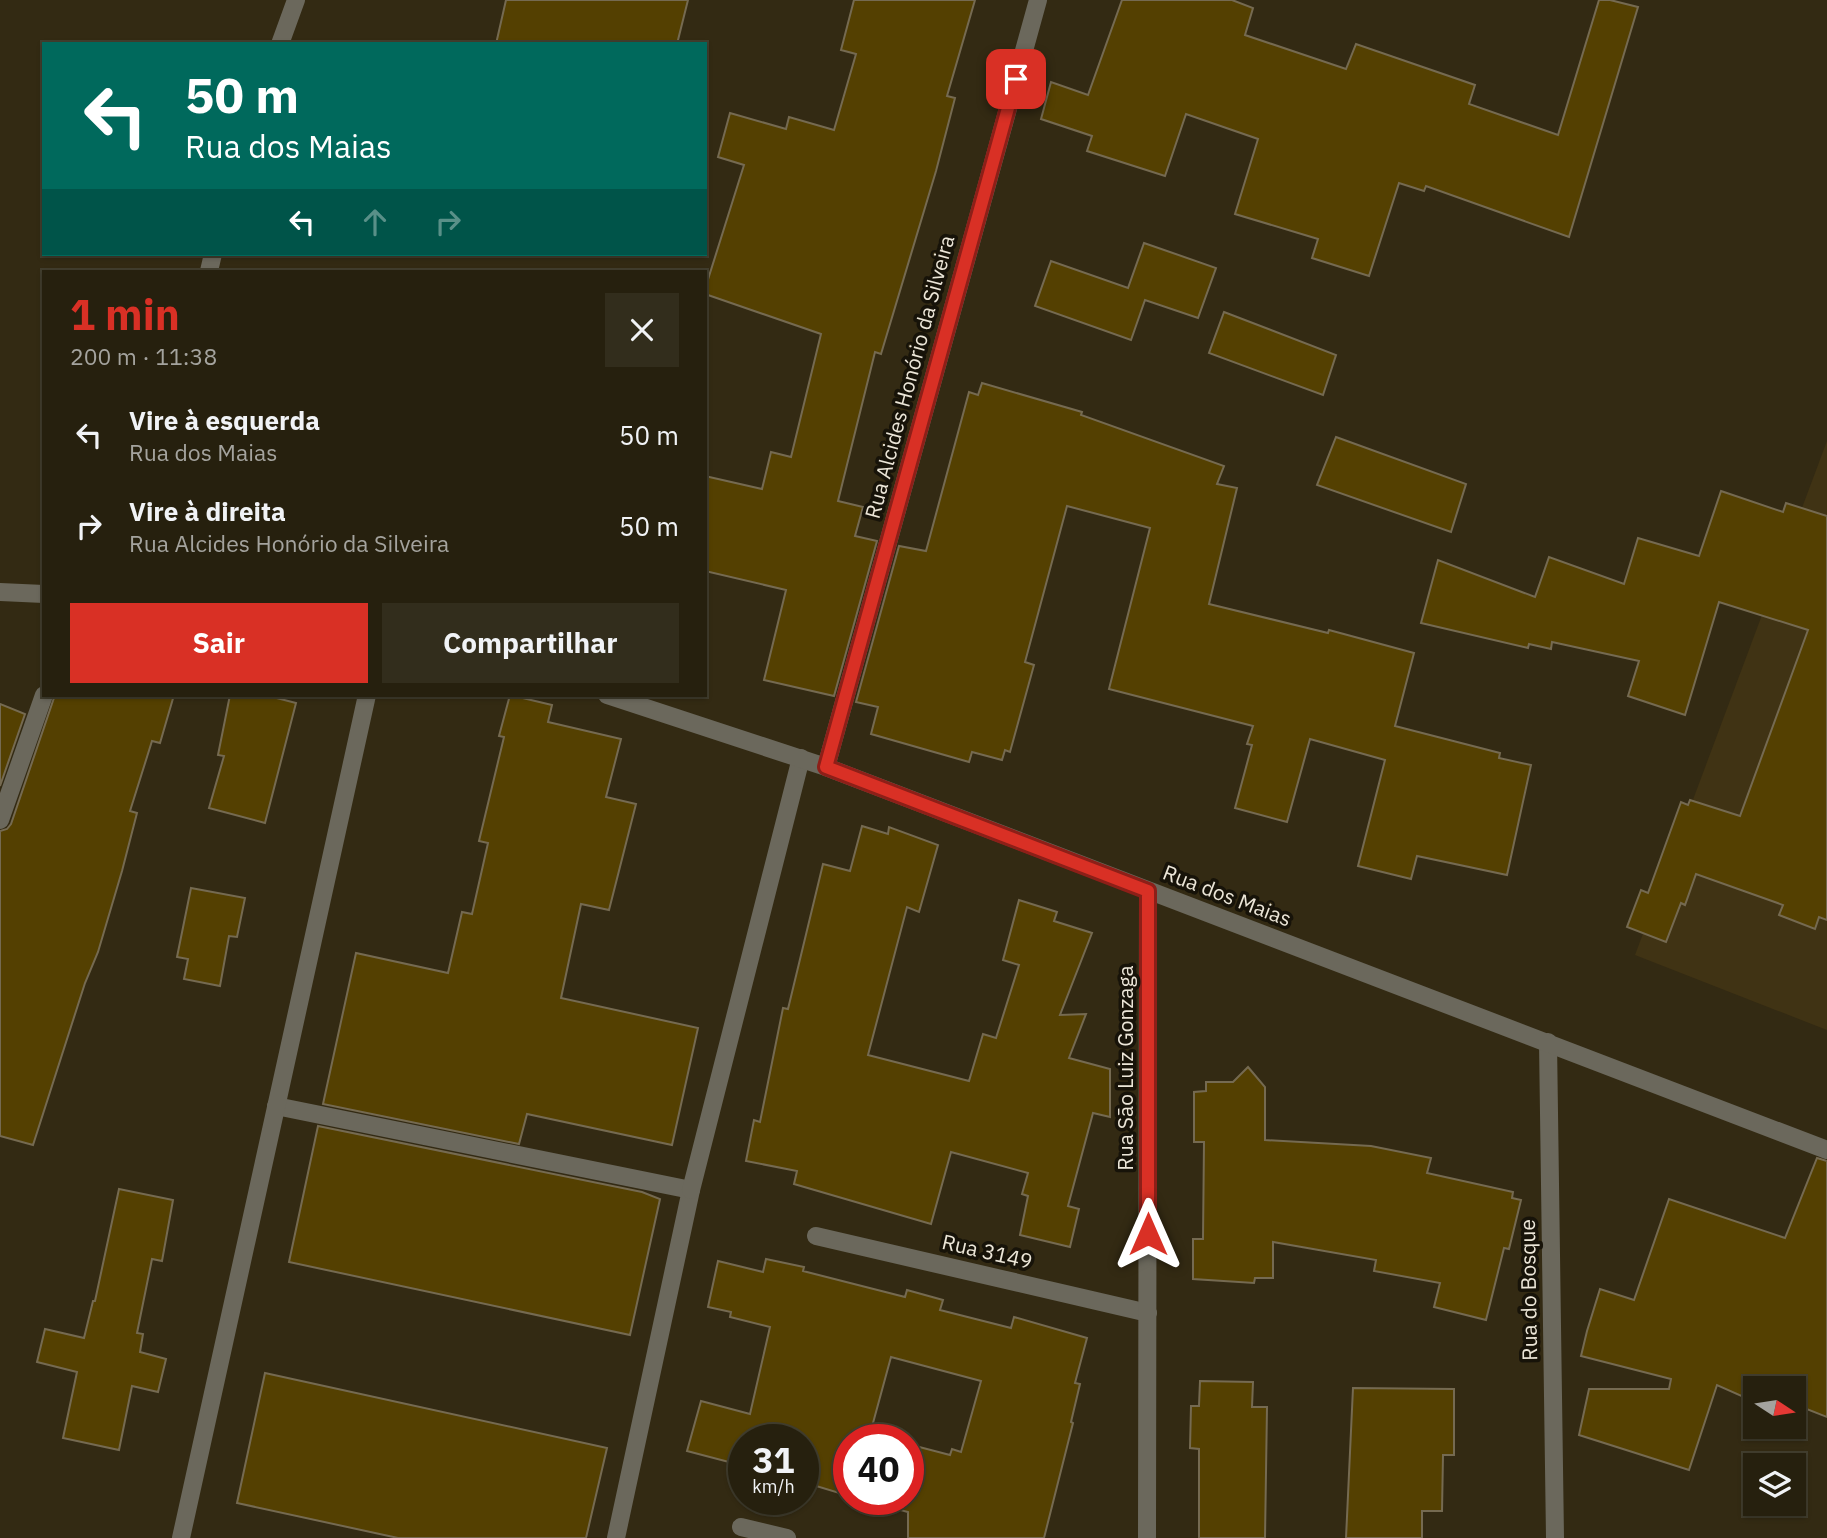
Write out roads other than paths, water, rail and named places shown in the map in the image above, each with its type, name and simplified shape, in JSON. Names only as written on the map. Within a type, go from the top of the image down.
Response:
[{"type":"street","points":[[281,42],[296,0]]},
{"type":"street","name":"Rua Alcides Honório da Silveira","points":[[826,767],[1038,0]]},
{"type":"street","points":[[0,592],[42,594]]},
{"type":"street","points":[[0,820],[43,697]]},
{"type":"street","points":[[181,1538],[367,697]]},
{"type":"street","name":"Rua dos Maias","points":[[613,697],[826,767],[1827,1150]]},
{"type":"street","points":[[616,1538],[691,1190],[801,758]]},
{"type":"street","name":"Rua São Luiz Gonzaga","points":[[1147,1538],[1148,891]]},
{"type":"street","name":"Rua do Bosque","points":[[1548,1042],[1555,1538]]},
{"type":"street","points":[[276,1106],[691,1190]]},
{"type":"street","name":"Rua 3149","points":[[816,1236],[1148,1313]]},
{"type":"street","points":[[741,1527],[787,1538]]}]
